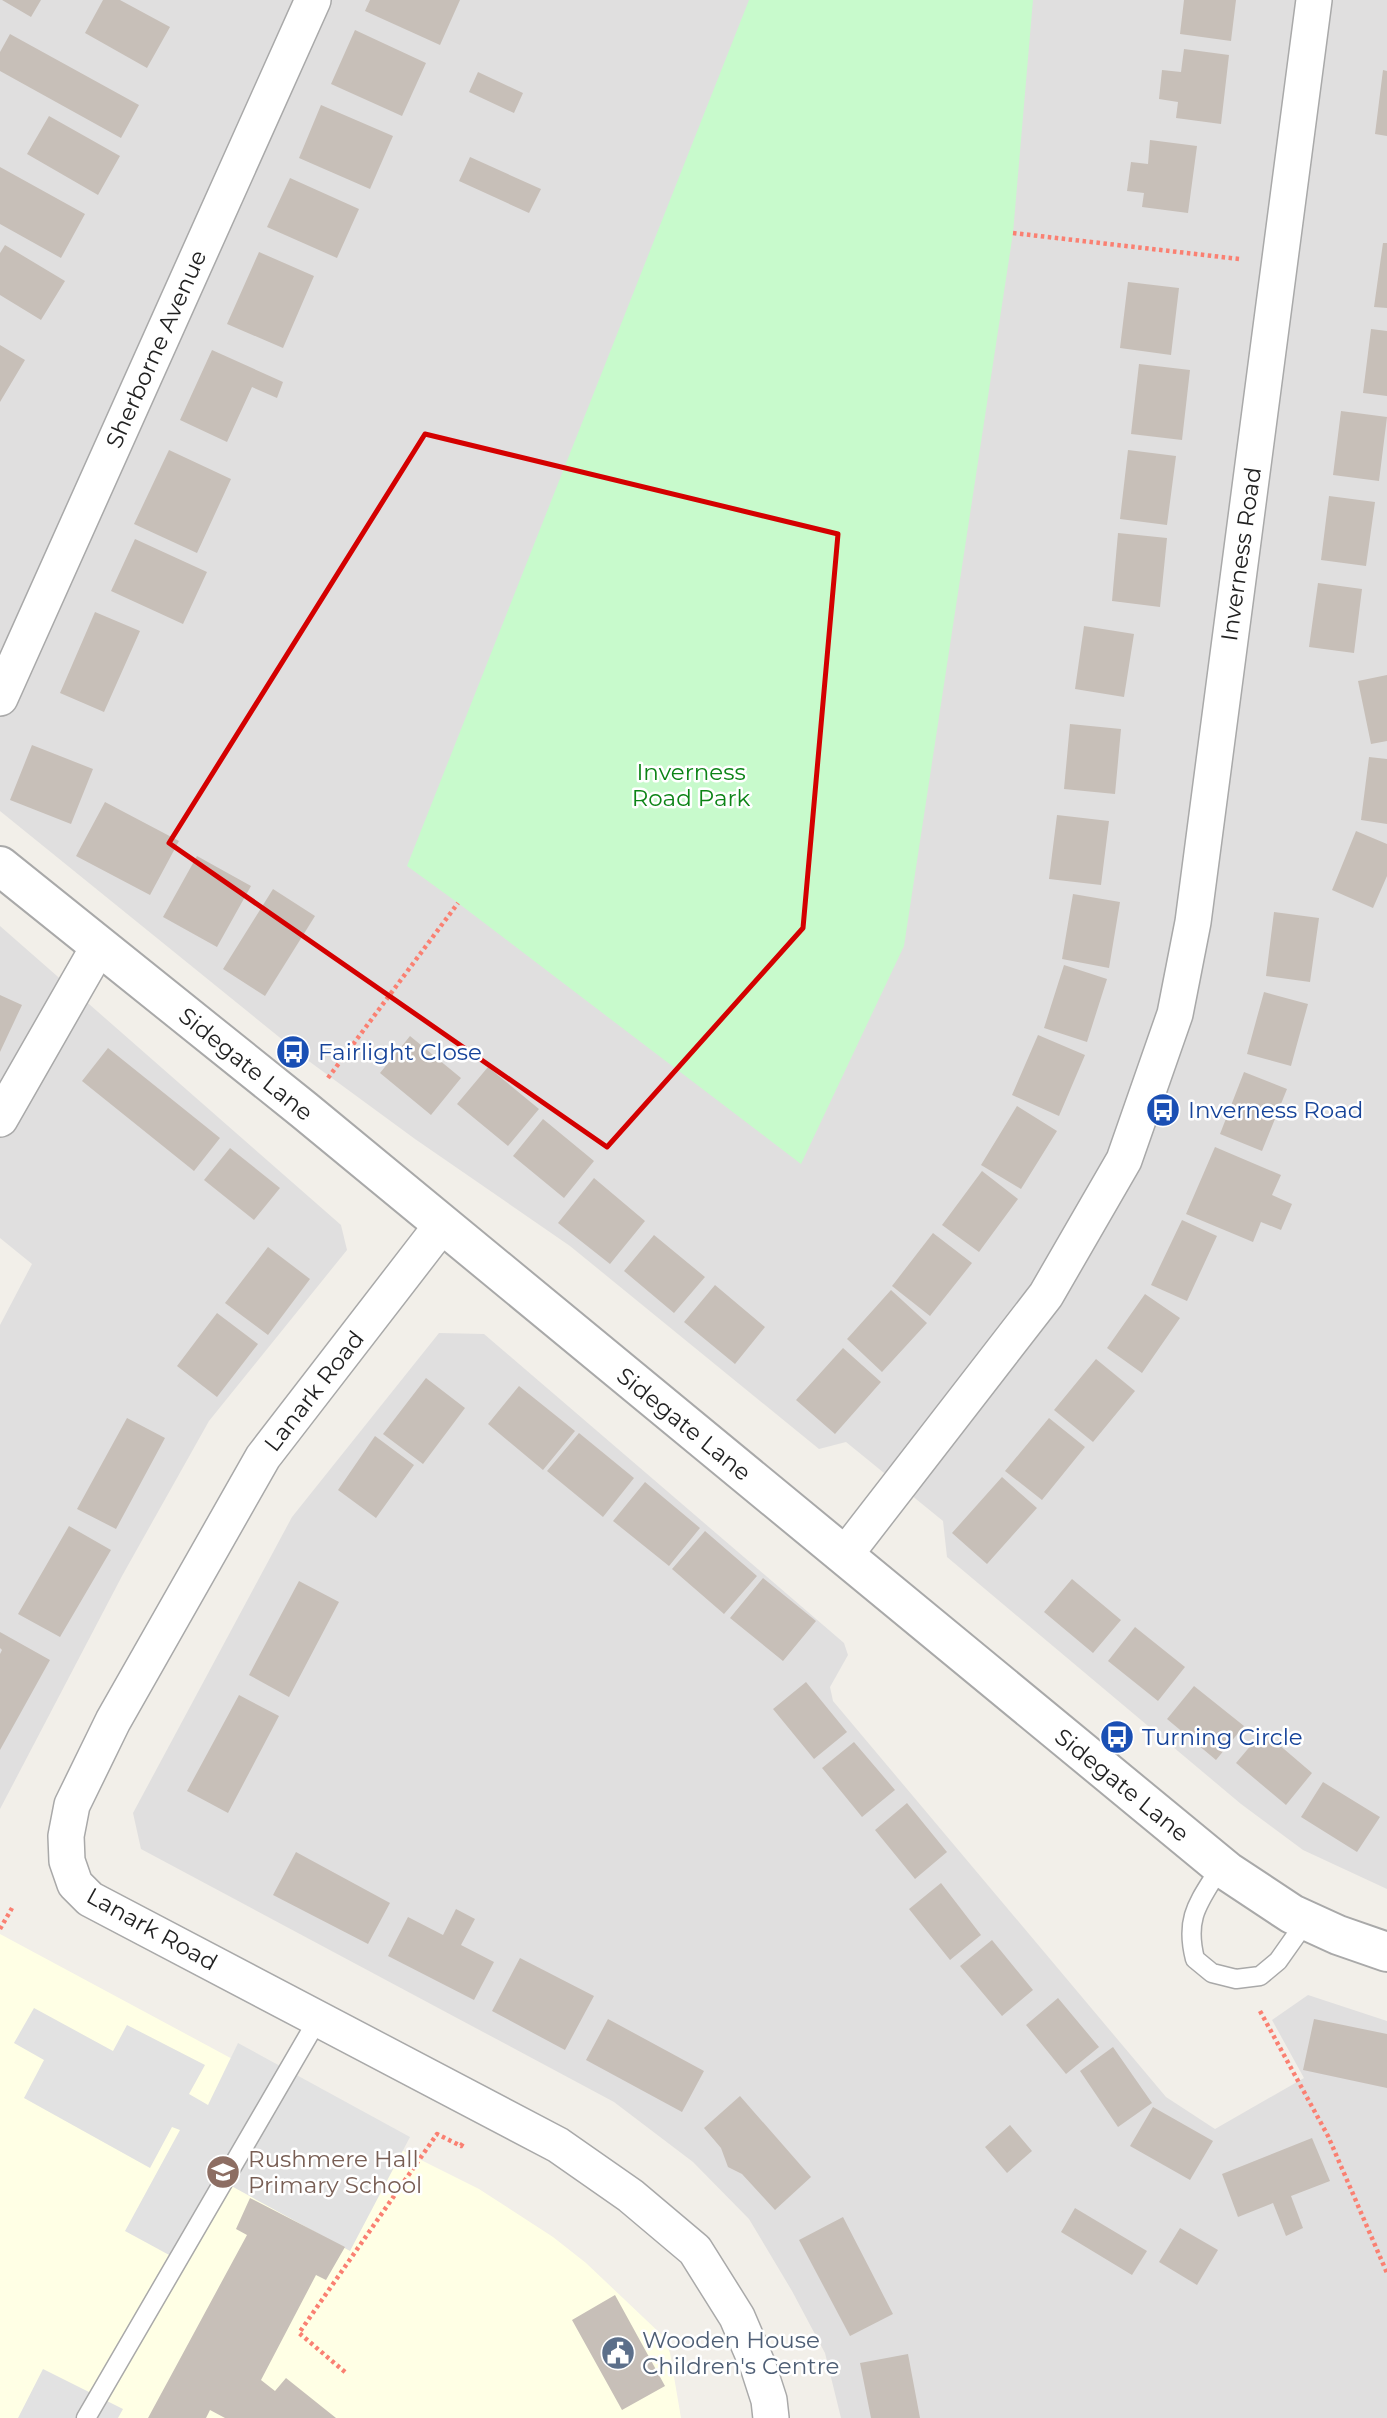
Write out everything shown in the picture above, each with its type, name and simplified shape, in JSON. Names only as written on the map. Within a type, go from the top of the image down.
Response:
[{"type":"street","name":"Sherborne Avenue","points":[[0,698],[313,0]]},
{"type":"street","name":"Inverness Road","points":[[844,1556],[1046,1295],[1124,1160],[1175,1014],[1193,922],[1314,0]]},
{"type":"street","name":"Sidegate Lane","points":[[0,866],[304,1110],[1222,1866],[1292,1914],[1338,1935],[1387,1952]]},
{"type":"street","points":[[0,1119],[99,946]]},
{"type":"street","name":"Lanark Road","points":[[442,1226],[263,1457],[107,1731],[72,1805],[66,1836],[67,1861],[75,1884],[90,1899],[558,2145],[631,2196],[695,2250],[737,2317],[758,2366],[769,2400],[771,2418]]},
{"type":"lane","points":[[1222,1866],[1200,1901],[1190,1931],[1195,1959],[1212,1973],[1236,1979],[1259,1976],[1278,1961],[1307,1920]]},
{"type":"lane","points":[[86,2418],[318,2019]]},
{"type":"path","points":[[1013,233],[1280,264]]},
{"type":"path","points":[[324,1084],[458,903]]},
{"type":"path","points":[[0,1929],[12,1908]]},
{"type":"path","points":[[1260,2011],[1328,2136],[1387,2273]]},
{"type":"path","points":[[345,2372],[299,2333],[438,2134]]},
{"type":"highlighted area","points":[[425,434],[838,534],[803,928],[607,1147],[169,843]]},
{"type":"shaded area","points":[[0,0],[1387,0],[1387,1889],[1303,1850],[1241,1804],[947,1557],[943,1521],[846,1442],[819,1449],[570,1246],[415,1139],[310,1062],[0,811]]},
{"type":"shaded area","points":[[0,926],[341,1225],[347,1250],[209,1421],[122,1576],[0,1809],[0,1325],[32,1264],[0,1238]]},
{"type":"shaded area","points":[[439,1333],[484,1334],[844,1643],[848,1655],[830,1687],[833,1701],[1166,2097],[1215,2129],[1304,2078],[1272,2020],[1308,1995],[1387,2021],[1387,2418],[841,2418],[825,2353],[792,2291],[749,2219],[693,2162],[614,2102],[141,1849],[133,1813],[292,1517]]},
{"type":"shaded area","name":"Rushmere Hall Primary School","points":[[0,1934],[479,2189],[553,2237],[586,2263],[663,2336],[670,2353],[681,2418],[0,2418]]},
{"type":"shaded area","points":[[34,2008],[113,2051],[127,2025],[205,2065],[189,2094],[208,2105],[238,2043],[410,2137],[350,2251],[215,2177],[171,2256],[125,2231],[180,2130],[172,2127],[150,2168],[24,2098],[44,2060],[14,2043]]},
{"type":"shaded area","points":[[43,2369],[123,2409],[118,2418],[18,2418]]},
{"type":"green space","name":"Inverness Road Park","points":[[749,0],[1033,0],[1013,233],[904,946],[801,1164],[407,866]]},
{"type":"building","points":[[2,0],[41,0],[31,17]]},
{"type":"building","points":[[103,0],[120,0],[170,27],[147,68],[85,33]]},
{"type":"building","points":[[370,0],[460,0],[440,45],[365,11]]},
{"type":"building","points":[[1184,0],[1236,0],[1231,41],[1180,34]]},
{"type":"building","points":[[355,30],[426,63],[402,116],[331,84]]},
{"type":"building","points":[[10,34],[139,105],[121,138],[0,71],[0,52]]},
{"type":"building","points":[[1184,49],[1229,55],[1221,124],[1176,118],[1178,102],[1159,99],[1162,70],[1181,72]]},
{"type":"building","points":[[1383,70],[1387,71],[1387,136],[1375,134]]},
{"type":"building","points":[[478,72],[523,93],[514,113],[469,92]]},
{"type":"building","points":[[321,105],[393,136],[370,189],[299,158]]},
{"type":"building","points":[[49,116],[120,156],[98,195],[27,154]]},
{"type":"building","points":[[1150,140],[1197,146],[1188,213],[1142,207],[1144,193],[1127,191],[1131,162],[1148,164]]},
{"type":"building","points":[[470,157],[541,189],[529,213],[459,181]]},
{"type":"building","points":[[0,167],[85,214],[61,258],[0,224]]},
{"type":"building","points":[[290,178],[359,209],[337,258],[267,227]]},
{"type":"building","points":[[1383,243],[1387,243],[1387,308],[1374,307]]},
{"type":"building","points":[[5,245],[65,281],[41,320],[0,295],[0,253]]},
{"type":"building","points":[[259,252],[314,276],[283,348],[227,324]]},
{"type":"building","points":[[1128,282],[1179,288],[1171,355],[1120,348]]},
{"type":"building","points":[[1371,329],[1387,331],[1387,396],[1363,393]]},
{"type":"building","points":[[0,345],[25,360],[0,402]]},
{"type":"building","points":[[212,350],[283,382],[277,398],[252,387],[227,442],[180,420]]},
{"type":"building","points":[[1139,364],[1190,370],[1182,440],[1131,434]]},
{"type":"building","points":[[1341,411],[1387,417],[1379,481],[1333,475]]},
{"type":"building","points":[[169,450],[231,479],[197,553],[134,524]]},
{"type":"building","points":[[1128,450],[1176,456],[1167,525],[1120,519]]},
{"type":"building","points":[[1329,496],[1375,502],[1366,566],[1321,560]]},
{"type":"building","points":[[1118,533],[1167,538],[1160,607],[1112,601]]},
{"type":"building","points":[[135,539],[207,572],[183,624],[111,591]]},
{"type":"building","points":[[1318,583],[1362,589],[1354,653],[1309,647]]},
{"type":"building","points":[[95,612],[140,631],[104,712],[60,693]]},
{"type":"building","points":[[1084,626],[1134,634],[1124,697],[1075,689]]},
{"type":"building","points":[[1387,675],[1387,741],[1371,744],[1358,681]]},
{"type":"building","points":[[1070,724],[1121,729],[1115,794],[1064,789]]},
{"type":"building","points":[[32,745],[93,769],[71,824],[10,800]]},
{"type":"building","points":[[1369,757],[1387,759],[1387,824],[1361,820]]},
{"type":"building","points":[[105,802],[179,841],[150,895],[76,856]]},
{"type":"building","points":[[1057,815],[1109,821],[1101,885],[1049,879]]},
{"type":"building","points":[[1356,831],[1387,844],[1387,876],[1373,908],[1332,890]]},
{"type":"building","points":[[197,856],[251,886],[217,947],[163,917]]},
{"type":"building","points":[[273,889],[315,916],[265,996],[223,969]]},
{"type":"building","points":[[1073,894],[1120,902],[1109,968],[1062,959]]},
{"type":"building","points":[[1274,912],[1319,918],[1310,982],[1266,976]]},
{"type":"building","points":[[1064,965],[1107,979],[1087,1042],[1044,1028]]},
{"type":"building","points":[[1264,992],[1308,1004],[1291,1066],[1247,1054]]},
{"type":"building","points":[[0,995],[22,1005],[0,1052]]},
{"type":"building","points":[[1038,1035],[1085,1055],[1059,1116],[1012,1095]]},
{"type":"building","points":[[410,1036],[461,1078],[431,1115],[380,1073]]},
{"type":"building","points":[[108,1048],[220,1138],[194,1171],[82,1081]]},
{"type":"building","points":[[488,1067],[539,1109],[508,1146],[457,1104]]},
{"type":"building","points":[[1244,1072],[1287,1089],[1262,1151],[1220,1134]]},
{"type":"building","points":[[1017,1106],[1057,1131],[1021,1189],[981,1165]]},
{"type":"building","points":[[543,1119],[594,1161],[564,1198],[513,1156]]},
{"type":"building","points":[[1215,1147],[1281,1175],[1272,1195],[1292,1204],[1281,1230],[1261,1222],[1253,1242],[1186,1214]]},
{"type":"building","points":[[230,1148],[280,1188],[254,1220],[204,1180]]},
{"type":"building","points":[[982,1171],[1018,1199],[979,1252],[942,1225]]},
{"type":"building","points":[[594,1178],[645,1221],[610,1264],[558,1223]]},
{"type":"building","points":[[1182,1220],[1217,1236],[1187,1301],[1151,1285]]},
{"type":"building","points":[[933,1233],[972,1263],[930,1316],[892,1286]]},
{"type":"building","points":[[654,1235],[705,1277],[674,1313],[624,1271]]},
{"type":"building","points":[[268,1247],[310,1279],[268,1335],[225,1303]]},
{"type":"building","points":[[715,1285],[765,1327],[735,1364],[684,1322]]},
{"type":"building","points":[[891,1290],[927,1323],[882,1372],[847,1339]]},
{"type":"building","points":[[1145,1294],[1180,1318],[1142,1373],[1107,1348]]},
{"type":"building","points":[[217,1313],[258,1344],[217,1397],[177,1366]]},
{"type":"building","points":[[843,1348],[881,1382],[835,1434],[796,1400]]},
{"type":"building","points":[[1096,1359],[1135,1391],[1093,1442],[1054,1410]]},
{"type":"building","points":[[426,1378],[465,1408],[423,1464],[383,1434]]},
{"type":"building","points":[[519,1386],[575,1431],[543,1470],[488,1424]]},
{"type":"building","points":[[127,1418],[165,1438],[116,1529],[77,1509]]},
{"type":"building","points":[[1049,1418],[1085,1447],[1042,1500],[1005,1471]]},
{"type":"building","points":[[579,1433],[634,1478],[603,1517],[547,1471]]},
{"type":"building","points":[[375,1436],[414,1465],[376,1518],[338,1490]]},
{"type":"building","points":[[1002,1477],[1037,1508],[987,1564],[952,1533]]},
{"type":"building","points":[[645,1482],[700,1528],[669,1566],[613,1521]]},
{"type":"building","points":[[69,1526],[111,1550],[60,1637],[18,1614]]},
{"type":"building","points":[[705,1531],[757,1576],[724,1614],[672,1569]]},
{"type":"building","points":[[763,1578],[816,1621],[783,1661],[730,1618]]},
{"type":"building","points":[[1072,1579],[1121,1620],[1093,1653],[1044,1612]]},
{"type":"building","points":[[299,1581],[339,1602],[289,1697],[249,1675]]},
{"type":"building","points":[[1135,1627],[1185,1667],[1158,1701],[1108,1661]]},
{"type":"building","points":[[0,1632],[50,1660],[0,1750],[2,1650]]},
{"type":"building","points":[[806,1682],[847,1732],[814,1759],[773,1709]]},
{"type":"building","points":[[1194,1686],[1244,1726],[1216,1760],[1167,1719]]},
{"type":"building","points":[[239,1695],[279,1716],[228,1813],[187,1791]]},
{"type":"building","points":[[1263,1731],[1312,1773],[1286,1805],[1236,1763]]},
{"type":"building","points":[[854,1742],[895,1790],[862,1817],[822,1768]]},
{"type":"building","points":[[1323,1782],[1380,1817],[1357,1852],[1301,1817]]},
{"type":"building","points":[[907,1803],[947,1852],[915,1879],[875,1830]]},
{"type":"building","points":[[296,1852],[390,1903],[368,1944],[273,1895]]},
{"type":"building","points":[[941,1883],[981,1935],[950,1960],[909,1909]]},
{"type":"building","points":[[456,1909],[475,1919],[461,1945],[494,1962],[474,2000],[388,1956],[408,1917],[443,1935]]},
{"type":"building","points":[[992,1940],[1033,1990],[1002,2016],[960,1966]]},
{"type":"building","points":[[520,1958],[594,1996],[565,2050],[492,2011]]},
{"type":"building","points":[[1058,1998],[1099,2047],[1066,2074],[1026,2025]]},
{"type":"building","points":[[608,2019],[704,2071],[682,2112],[586,2060]]},
{"type":"building","points":[[1314,2019],[1387,2034],[1387,2088],[1303,2070]]},
{"type":"building","points":[[1113,2047],[1152,2103],[1118,2127],[1080,2071]]},
{"type":"building","points":[[740,2096],[811,2177],[775,2210],[742,2174],[728,2167],[721,2148],[704,2128]]},
{"type":"building","points":[[1153,2107],[1213,2141],[1190,2180],[1130,2146]]},
{"type":"building","points":[[1010,2125],[1032,2151],[1007,2173],[985,2147]]},
{"type":"building","points":[[1312,2138],[1330,2181],[1291,2196],[1303,2228],[1286,2236],[1273,2203],[1238,2217],[1222,2174]]},
{"type":"building","points":[[250,2198],[345,2247],[326,2280],[316,2275],[261,2380],[275,2391],[286,2378],[336,2418],[225,2418],[210,2410],[206,2418],[148,2418],[247,2235],[236,2229]]},
{"type":"building","points":[[1075,2208],[1147,2251],[1132,2275],[1061,2232]]},
{"type":"building","points":[[843,2217],[893,2314],[850,2336],[799,2240]]},
{"type":"building","points":[[1180,2228],[1218,2250],[1197,2285],[1159,2262]]},
{"type":"building","name":"Wooden House Children's Centre","points":[[615,2295],[665,2386],[622,2410],[572,2320]]},
{"type":"building","points":[[908,2354],[920,2418],[871,2418],[860,2363]]},
{"type":"place","name":"Fairlight Close","points":[[293,1052]]},
{"type":"place","name":"Inverness Road","points":[[1163,1110]]},
{"type":"place","name":"Turning Circle","points":[[1117,1737]]},
{"type":"place","name":"Rushmere Hall Primary School","points":[[223,2172]]},
{"type":"place","name":"Wooden House Children's Centre","points":[[618,2353]]}]
